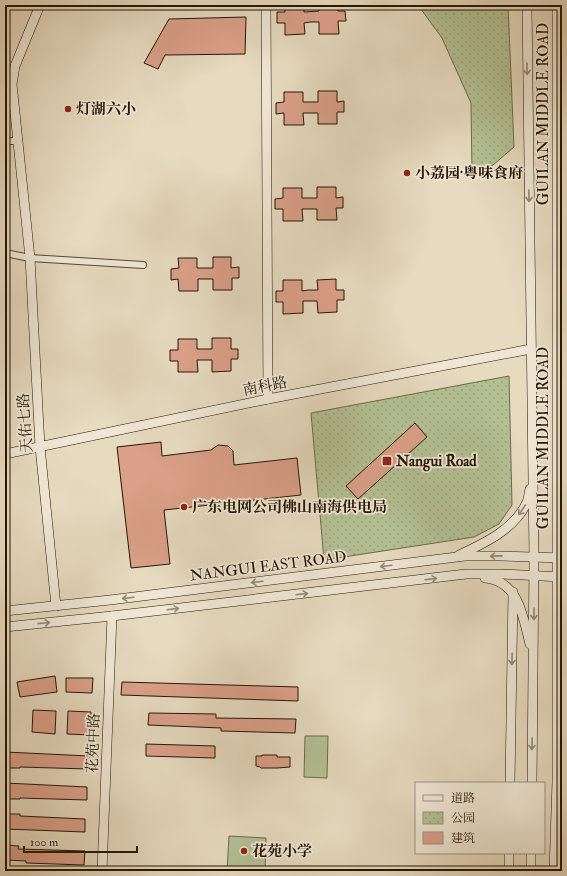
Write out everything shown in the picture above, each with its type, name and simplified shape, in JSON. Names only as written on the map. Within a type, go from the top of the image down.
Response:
[{"type":"main road","name":"天佑七路","points":[[40,5],[15,66],[12,84],[30,258],[40,447],[56,606]]},
{"type":"main road","points":[[266,5],[268,399]]},
{"type":"main road","points":[[521,5],[527,30]]},
{"type":"main road","name":"GUILAN MIDDLE ROAD","points":[[527,5],[534,557],[532,782]]},
{"type":"main road","name":"GUILAN MIDDLE ROAD","points":[[556,871],[557,623],[560,577],[558,506],[560,233],[557,5]]},
{"type":"main road","name":"南科路","points":[[5,454],[268,399],[531,349]]},
{"type":"main road","points":[[452,558],[492,540],[515,520],[528,501],[533,474]]},
{"type":"main road","points":[[558,506],[562,515]]},
{"type":"main road","name":"NANGUI EAST ROAD","points":[[5,611],[452,558],[501,556],[560,558]]},
{"type":"main road","name":"NANGUI EAST ROAD","points":[[5,627],[112,616],[460,575],[501,574],[560,577]]},
{"type":"main road","points":[[460,575],[494,579],[513,592],[521,609],[533,657]]},
{"type":"main road","points":[[510,782],[513,592]]},
{"type":"main road","points":[[557,623],[562,607]]},
{"type":"main road","name":"花苑中路","points":[[102,871],[112,616]]},
{"type":"main road","points":[[557,774],[562,782]]},
{"type":"main road","points":[[509,854],[509,871]]},
{"type":"main road","points":[[531,854],[531,871]]},
{"type":"main road","points":[[556,871],[562,865]]},
{"type":"street","points":[[5,75],[12,84]]},
{"type":"street","points":[[5,141],[18,142]]},
{"type":"street","points":[[5,253],[30,258],[143,265]]},
{"type":"green space","points":[[418,5],[508,5],[514,147],[493,165],[472,174],[471,103],[442,38]]},
{"type":"green space","points":[[509,376],[512,505],[499,524],[474,537],[324,560],[311,413]]},
{"type":"green space","points":[[305,736],[328,736],[327,778],[304,777]]},
{"type":"green space","points":[[229,836],[266,838],[265,871],[227,871]]},
{"type":"building","points":[[285,5],[304,5],[304,12],[319,11],[319,5],[338,5],[338,11],[345,11],[346,21],[338,21],[339,34],[319,34],[319,22],[311,22],[304,23],[305,34],[285,35],[285,23],[277,23],[277,12],[285,12]]},
{"type":"building","points":[[246,17],[245,54],[165,55],[158,69],[144,63],[169,19]]},
{"type":"building","points":[[318,91],[337,91],[337,102],[344,101],[344,112],[337,112],[337,124],[318,124],[318,113],[303,113],[304,125],[284,125],[284,113],[276,114],[276,103],[284,102],[284,92],[303,92],[303,102],[318,102]]},
{"type":"building","points":[[317,187],[336,187],[336,198],[343,197],[343,208],[336,208],[337,220],[317,220],[317,209],[302,209],[303,221],[283,221],[283,209],[275,209],[275,199],[283,198],[283,188],[302,188],[302,198],[317,198]]},
{"type":"building","points":[[213,257],[231,257],[231,268],[239,267],[239,278],[232,278],[232,290],[213,290],[213,279],[198,279],[198,291],[179,291],[178,279],[171,280],[171,269],[179,268],[178,258],[197,258],[197,268],[213,268]]},
{"type":"building","points":[[336,279],[336,290],[344,290],[344,300],[337,300],[337,312],[318,313],[317,301],[303,301],[303,313],[283,314],[283,302],[276,302],[276,291],[283,291],[283,280],[302,280],[302,291],[318,290],[317,280]]},
{"type":"building","points":[[212,338],[231,338],[231,349],[238,349],[238,359],[231,359],[231,371],[212,372],[212,360],[197,360],[198,372],[178,372],[178,361],[170,361],[170,350],[178,350],[178,339],[197,339],[197,349],[212,349]]},
{"type":"building","points":[[415,423],[427,437],[358,499],[346,486]]},
{"type":"building","points":[[161,442],[162,456],[211,450],[218,445],[228,446],[233,451],[234,465],[297,458],[301,495],[164,510],[170,564],[131,568],[117,447]]},
{"type":"building","points":[[55,676],[57,692],[20,697],[17,682]]},
{"type":"building","points":[[66,678],[93,678],[92,693],[66,692]]},
{"type":"building","points":[[122,682],[298,687],[298,701],[121,695]]},
{"type":"building","points":[[33,710],[56,711],[55,734],[32,732]]},
{"type":"building","points":[[68,711],[91,712],[90,735],[67,734]]},
{"type":"building","points":[[149,713],[216,714],[216,718],[296,719],[295,733],[221,731],[221,728],[148,725]]},
{"type":"building","points":[[146,744],[215,746],[215,758],[146,756]]},
{"type":"building","points":[[5,752],[89,756],[88,769],[5,768]]},
{"type":"building","points":[[256,756],[290,757],[290,767],[261,768],[256,766]]},
{"type":"building","points":[[5,783],[87,787],[87,800],[5,799]]},
{"type":"building","points":[[5,814],[85,819],[85,832],[5,829]]},
{"type":"building","points":[[5,845],[19,846],[18,849],[85,851],[84,865],[26,863],[26,861],[5,860]]},
{"type":"place","name":"灯湖六小","points":[[68,109]]},
{"type":"place","name":"小荔园·粤味食府","points":[[407,173]]},
{"type":"place","name":"Nangui Road","points":[[387,461]]},
{"type":"place","name":"广东电网公司佛山南海供电局","points":[[184,507]]},
{"type":"place","name":"花苑小学","points":[[244,851]]}]
